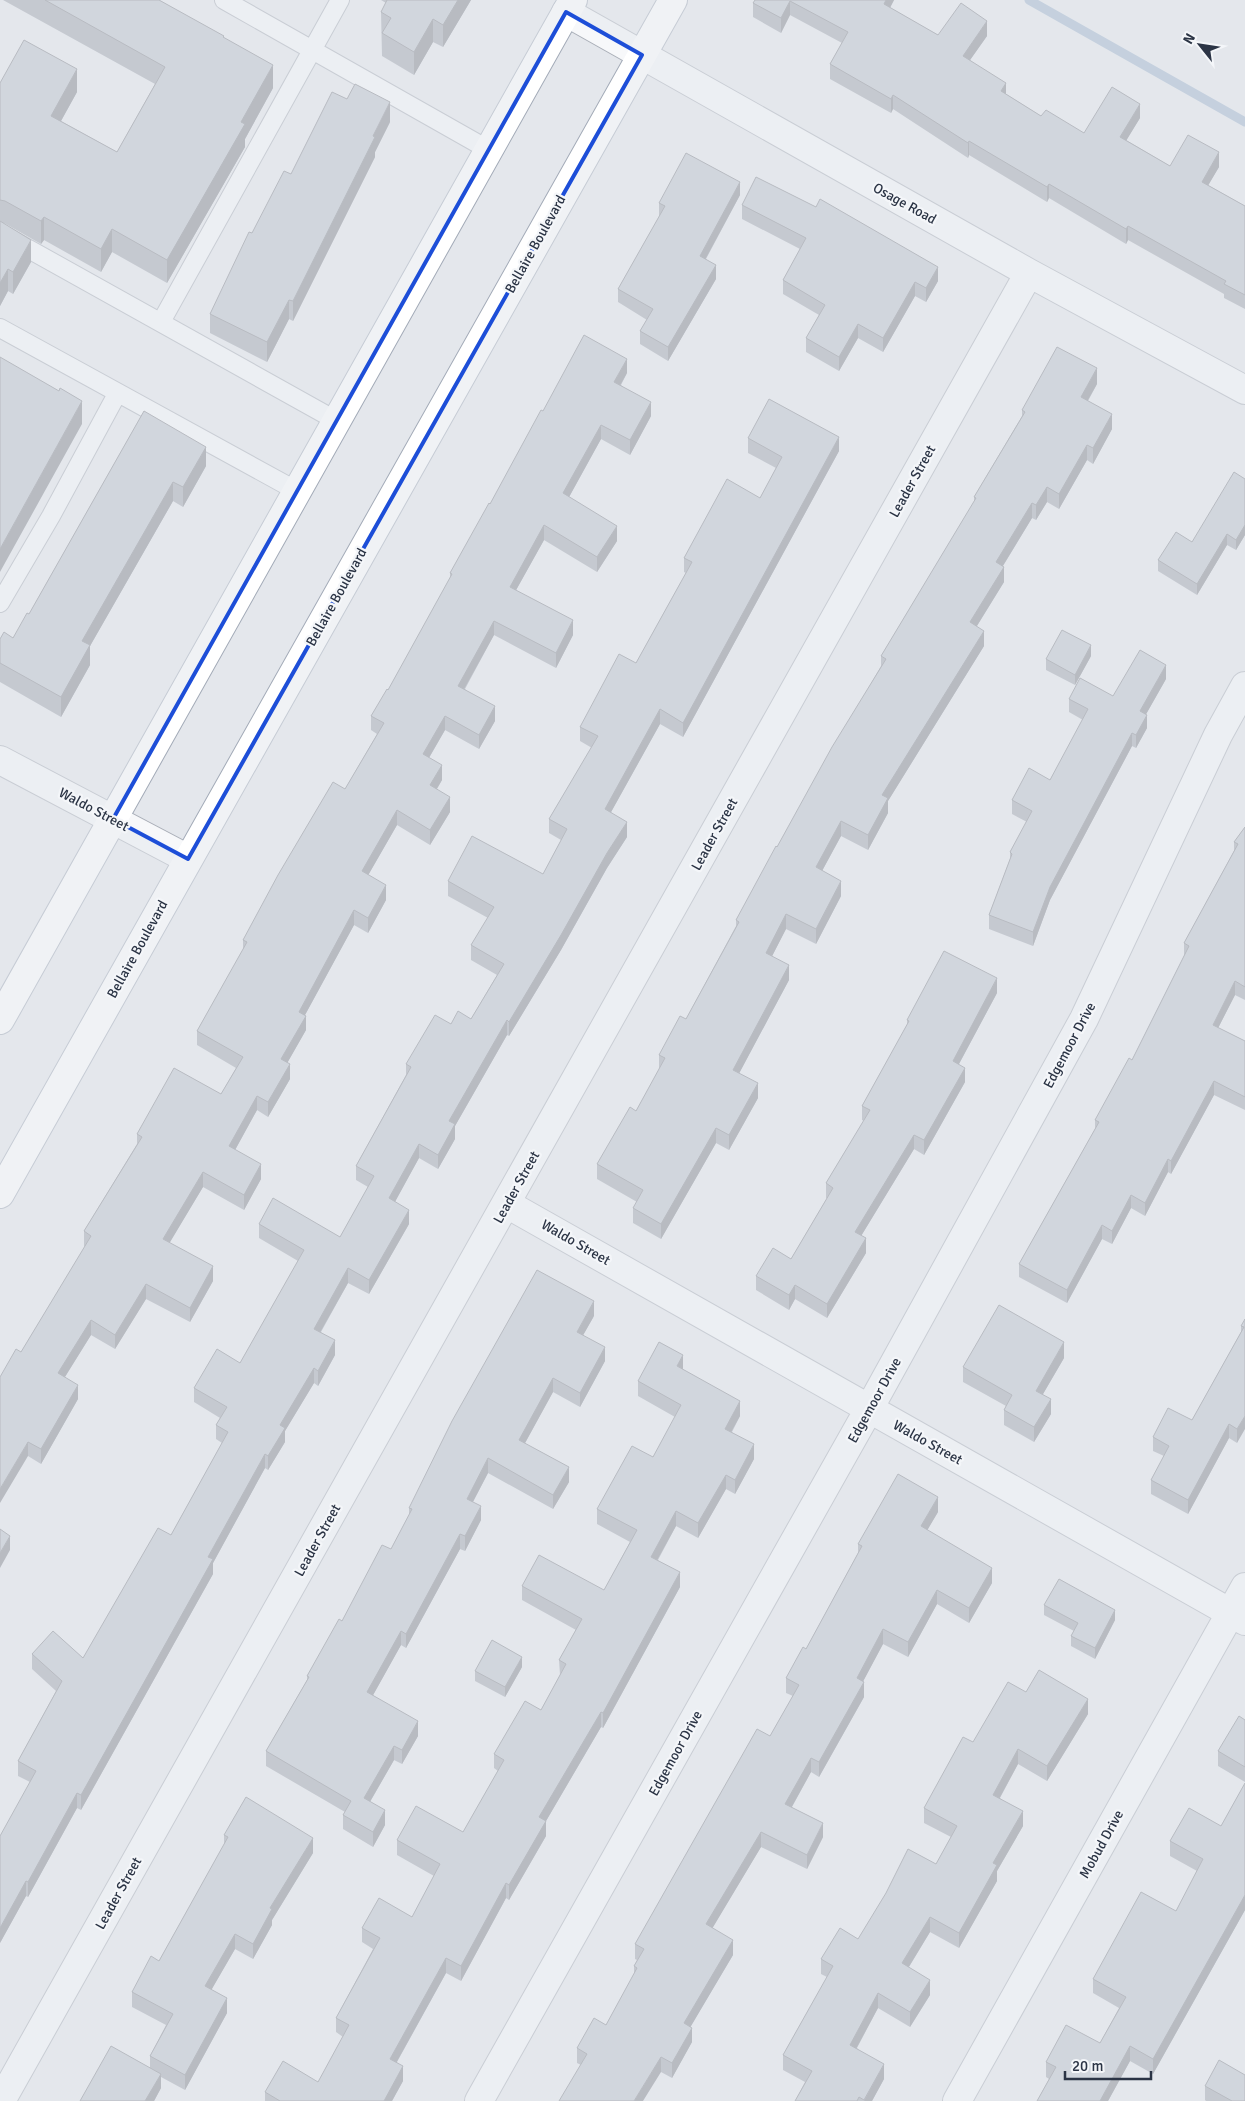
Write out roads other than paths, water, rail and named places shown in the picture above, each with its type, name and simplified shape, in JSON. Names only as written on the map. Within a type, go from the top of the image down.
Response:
[{"type":"main road","name":"Bellaire Boulevard","points":[[0,1194],[673,0]]},
{"type":"main road","points":[[0,1020],[570,6]]},
{"type":"street","name":"Osage Road","points":[[570,6],[642,55],[1029,273],[1245,390]]},
{"type":"street","name":"Leader Street","points":[[1,2101],[1029,273]]},
{"type":"street","name":"Edgemoor Drive","points":[[479,2101],[869,1409],[1084,1019],[1218,735],[1245,686]]},
{"type":"street","name":"Waldo Street","points":[[0,760],[188,859]]},
{"type":"street","name":"Waldo Street","points":[[507,1204],[1238,1617]]},
{"type":"street","name":"Mobud Drive","points":[[957,2101],[1238,1617],[1245,1587]]},
{"type":"lane","points":[[224,0],[489,150]]},
{"type":"lane","points":[[161,322],[340,0]]},
{"type":"lane","points":[[0,233],[337,421]]},
{"type":"lane","points":[[0,328],[117,394],[298,491]]},
{"type":"lane","points":[[0,603],[51,516],[117,394]]},
{"type":"waterway","points":[[1029,0],[1245,122]]}]
